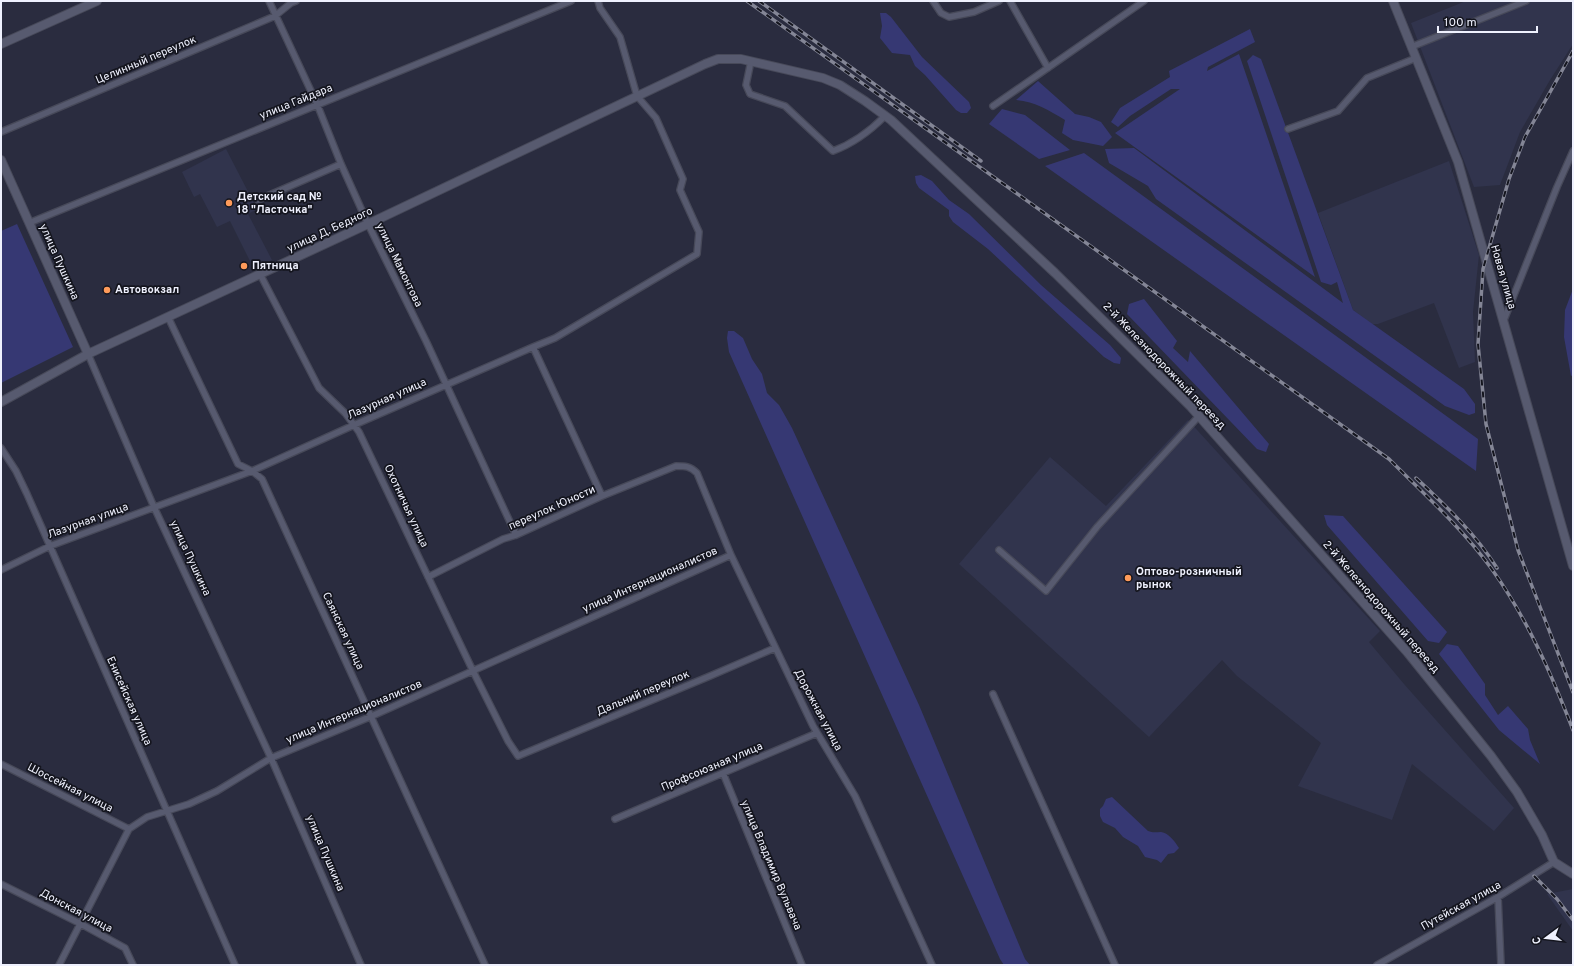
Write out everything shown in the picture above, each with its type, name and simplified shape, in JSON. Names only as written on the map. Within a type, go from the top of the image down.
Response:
[{"type":"street","points":[[1,44],[97,1]]},
{"type":"street","name":"улица Мамонтова","points":[[268,1],[317,104],[341,164],[368,224],[446,385],[516,535]]},
{"type":"street","name":"Целинный переулок","points":[[1,132],[275,16],[291,3],[296,1]]},
{"type":"street","name":"улица Гайдара","points":[[29,223],[571,1]]},
{"type":"street","points":[[598,1],[600,8],[620,37],[637,96]]},
{"type":"street","points":[[933,1],[941,13],[949,17],[974,12],[999,1]]},
{"type":"street","points":[[1010,1],[1048,68]]},
{"type":"street","points":[[993,106],[1144,1]]},
{"type":"street","name":"Новая улица","points":[[1393,1],[1458,162],[1573,566]]},
{"type":"street","points":[[1411,47],[1526,1]]},
{"type":"street","points":[[1288,129],[1338,111],[1367,78],[1416,58]]},
{"type":"street","name":"2-й Железнодорожный переезд","points":[[670,81],[718,59],[741,59],[832,81],[865,101],[885,116],[1055,272],[1199,416],[1408,653],[1491,756],[1531,814],[1554,862]]},
{"type":"street","points":[[751,61],[746,85],[750,94],[785,106],[833,151],[844,147],[877,124],[885,116]]},
{"type":"street","name":"улица Д. Бедного","points":[[1,402],[88,354],[368,224],[670,81]]},
{"type":"street","name":"Лазурная улица","points":[[1,570],[50,546],[252,472],[354,425],[555,338],[697,254],[699,232],[680,190],[683,179],[656,118],[637,96]]},
{"type":"street","points":[[1504,320],[1557,187],[1573,151]]},
{"type":"street","name":"улица Пушкина","points":[[1,160],[88,354],[154,508],[271,758],[360,965]]},
{"type":"street","points":[[258,200],[341,164]]},
{"type":"street","name":"Охотничья улица","points":[[260,274],[319,388],[346,413],[359,432],[473,671],[508,741],[518,756]]},
{"type":"street","name":"Саянская улица","points":[[168,317],[238,464],[262,479],[485,965]]},
{"type":"street","points":[[533,347],[602,496]]},
{"type":"street","points":[[999,550],[1046,591],[1097,527],[1199,416]]},
{"type":"street","name":"Енисейская улица","points":[[1,448],[18,476],[50,546],[166,812],[235,965]]},
{"type":"street","name":"переулок Юности","points":[[428,577],[503,539],[516,535],[602,496],[676,466],[687,466]]},
{"type":"street","name":"Дорожная улица","points":[[687,466],[697,473],[731,555],[775,648],[817,733],[855,796],[932,965]]},
{"type":"street","name":"улица Интернационалистов","points":[[59,965],[129,829],[147,817],[189,804],[217,791],[271,758],[372,716],[731,555]]},
{"type":"street","name":"Дальний переулок","points":[[518,756],[775,648]]},
{"type":"street","points":[[993,694],[1115,965]]},
{"type":"street","name":"Профсоюзная улица","points":[[614,819],[817,733]]},
{"type":"street","name":"Шоссейная улица","points":[[1,764],[129,829]]},
{"type":"street","name":"улица Владимир Вульвача","points":[[722,774],[802,965]]},
{"type":"street","points":[[1554,862],[1573,874]]},
{"type":"street","name":"Путейская улица","points":[[1377,965],[1498,897],[1554,862]]},
{"type":"street","name":"Донская улица","points":[[1,884],[125,948],[133,965]]},
{"type":"street","points":[[1498,897],[1501,965]]},
{"type":"shaded area","points":[[1466,1],[1573,1],[1573,44],[1520,132],[1500,185],[1474,187],[1411,23]]},
{"type":"shaded area","points":[[880,13],[886,13],[891,17],[922,57],[969,102],[971,108],[967,113],[961,113],[956,110],[915,66],[910,55],[892,53],[880,38],[882,26]]},
{"type":"shaded area","points":[[1250,29],[1255,42],[1208,67],[1207,71],[1239,54],[1315,277],[1115,133],[1180,89],[1171,89],[1130,116],[1118,127],[1111,122],[1120,108],[1170,77],[1169,71]]},
{"type":"shaded area","points":[[1253,55],[1261,59],[1353,310],[1464,389],[1475,404],[1475,413],[1469,415],[1445,406],[1156,199],[1148,186],[1109,163],[1105,149],[1134,148],[1343,303],[1337,282],[1331,285],[1321,282],[1247,61]]},
{"type":"shaded area","points":[[1038,81],[1075,114],[1089,117],[1101,122],[1112,137],[1103,146],[1073,140],[1062,133],[1065,120],[1036,105],[1016,100]]},
{"type":"shaded area","points":[[1002,109],[1025,115],[1070,150],[1039,159],[989,124]]},
{"type":"shaded area","name":"Детский сад № 18 \"Ласточка\"","points":[[226,149],[257,209],[248,214],[272,260],[254,269],[230,221],[217,227],[200,194],[194,197],[182,172]]},
{"type":"shaded area","points":[[1084,153],[1478,439],[1476,471],[1045,166]]},
{"type":"shaded area","points":[[1449,161],[1479,255],[1473,312],[1475,362],[1459,368],[1434,303],[1378,324],[1372,324],[1353,310],[1318,213]]},
{"type":"shaded area","points":[[921,175],[932,181],[949,200],[969,214],[1041,285],[1110,345],[1121,358],[1120,364],[1114,363],[1104,357],[988,249],[953,222],[949,216],[949,210],[919,188],[916,183],[915,176]]},
{"type":"shaded area","points":[[17,224],[73,347],[1,383],[1,231]]},
{"type":"shaded area","points":[[1573,289],[1573,375],[1571,376],[1564,337],[1565,310]]},
{"type":"shaded area","points":[[1144,299],[1177,341],[1173,348],[1188,362],[1190,351],[1269,444],[1266,452],[1257,449],[1127,314],[1129,304]]},
{"type":"shaded area","points":[[728,331],[734,331],[743,338],[752,359],[762,374],[767,393],[779,405],[792,428],[919,705],[1025,959],[1030,965],[1004,965],[1000,959],[729,352],[727,338]]},
{"type":"shaded area","name":"Оптово-розничный рынок","points":[[1188,420],[1380,631],[1369,642],[1404,684],[1514,808],[1494,831],[1412,764],[1392,820],[1298,786],[1321,743],[1237,676],[1222,660],[1149,737],[959,564],[1050,457],[1106,506]]},
{"type":"shaded area","points":[[1324,515],[1343,516],[1447,632],[1439,643],[1428,641],[1327,525]]},
{"type":"shaded area","points":[[1447,644],[1458,646],[1485,684],[1485,695],[1498,715],[1508,706],[1528,729],[1530,740],[1540,764],[1499,730],[1439,654]]},
{"type":"shaded area","points":[[1112,797],[1148,831],[1167,834],[1179,848],[1174,853],[1168,854],[1161,863],[1157,860],[1145,857],[1138,846],[1123,837],[1115,828],[1103,822],[1100,816],[1100,809],[1106,799]]},
{"type":"shaded area","points":[[1573,889],[1573,931],[1547,894]]},
{"type":"railway","points":[[747,1],[1389,459],[1468,539],[1504,587],[1537,646],[1573,730]]},
{"type":"railway","points":[[759,1],[981,161]]},
{"type":"railway","points":[[1573,51],[1525,137],[1509,179],[1483,269],[1478,344],[1486,424],[1518,550],[1573,692]]},
{"type":"railway","points":[[1416,478],[1470,532],[1497,568]]},
{"type":"railway","points":[[1534,876],[1557,899],[1573,920]]},
{"type":"place","name":"Детский сад № 18 \"Ласточка\"","points":[[229,203]]},
{"type":"place","name":"Пятница","points":[[244,266]]},
{"type":"place","name":"Автовокзал","points":[[107,290]]},
{"type":"place","name":"Оптово-розничный рынок","points":[[1128,578]]}]
